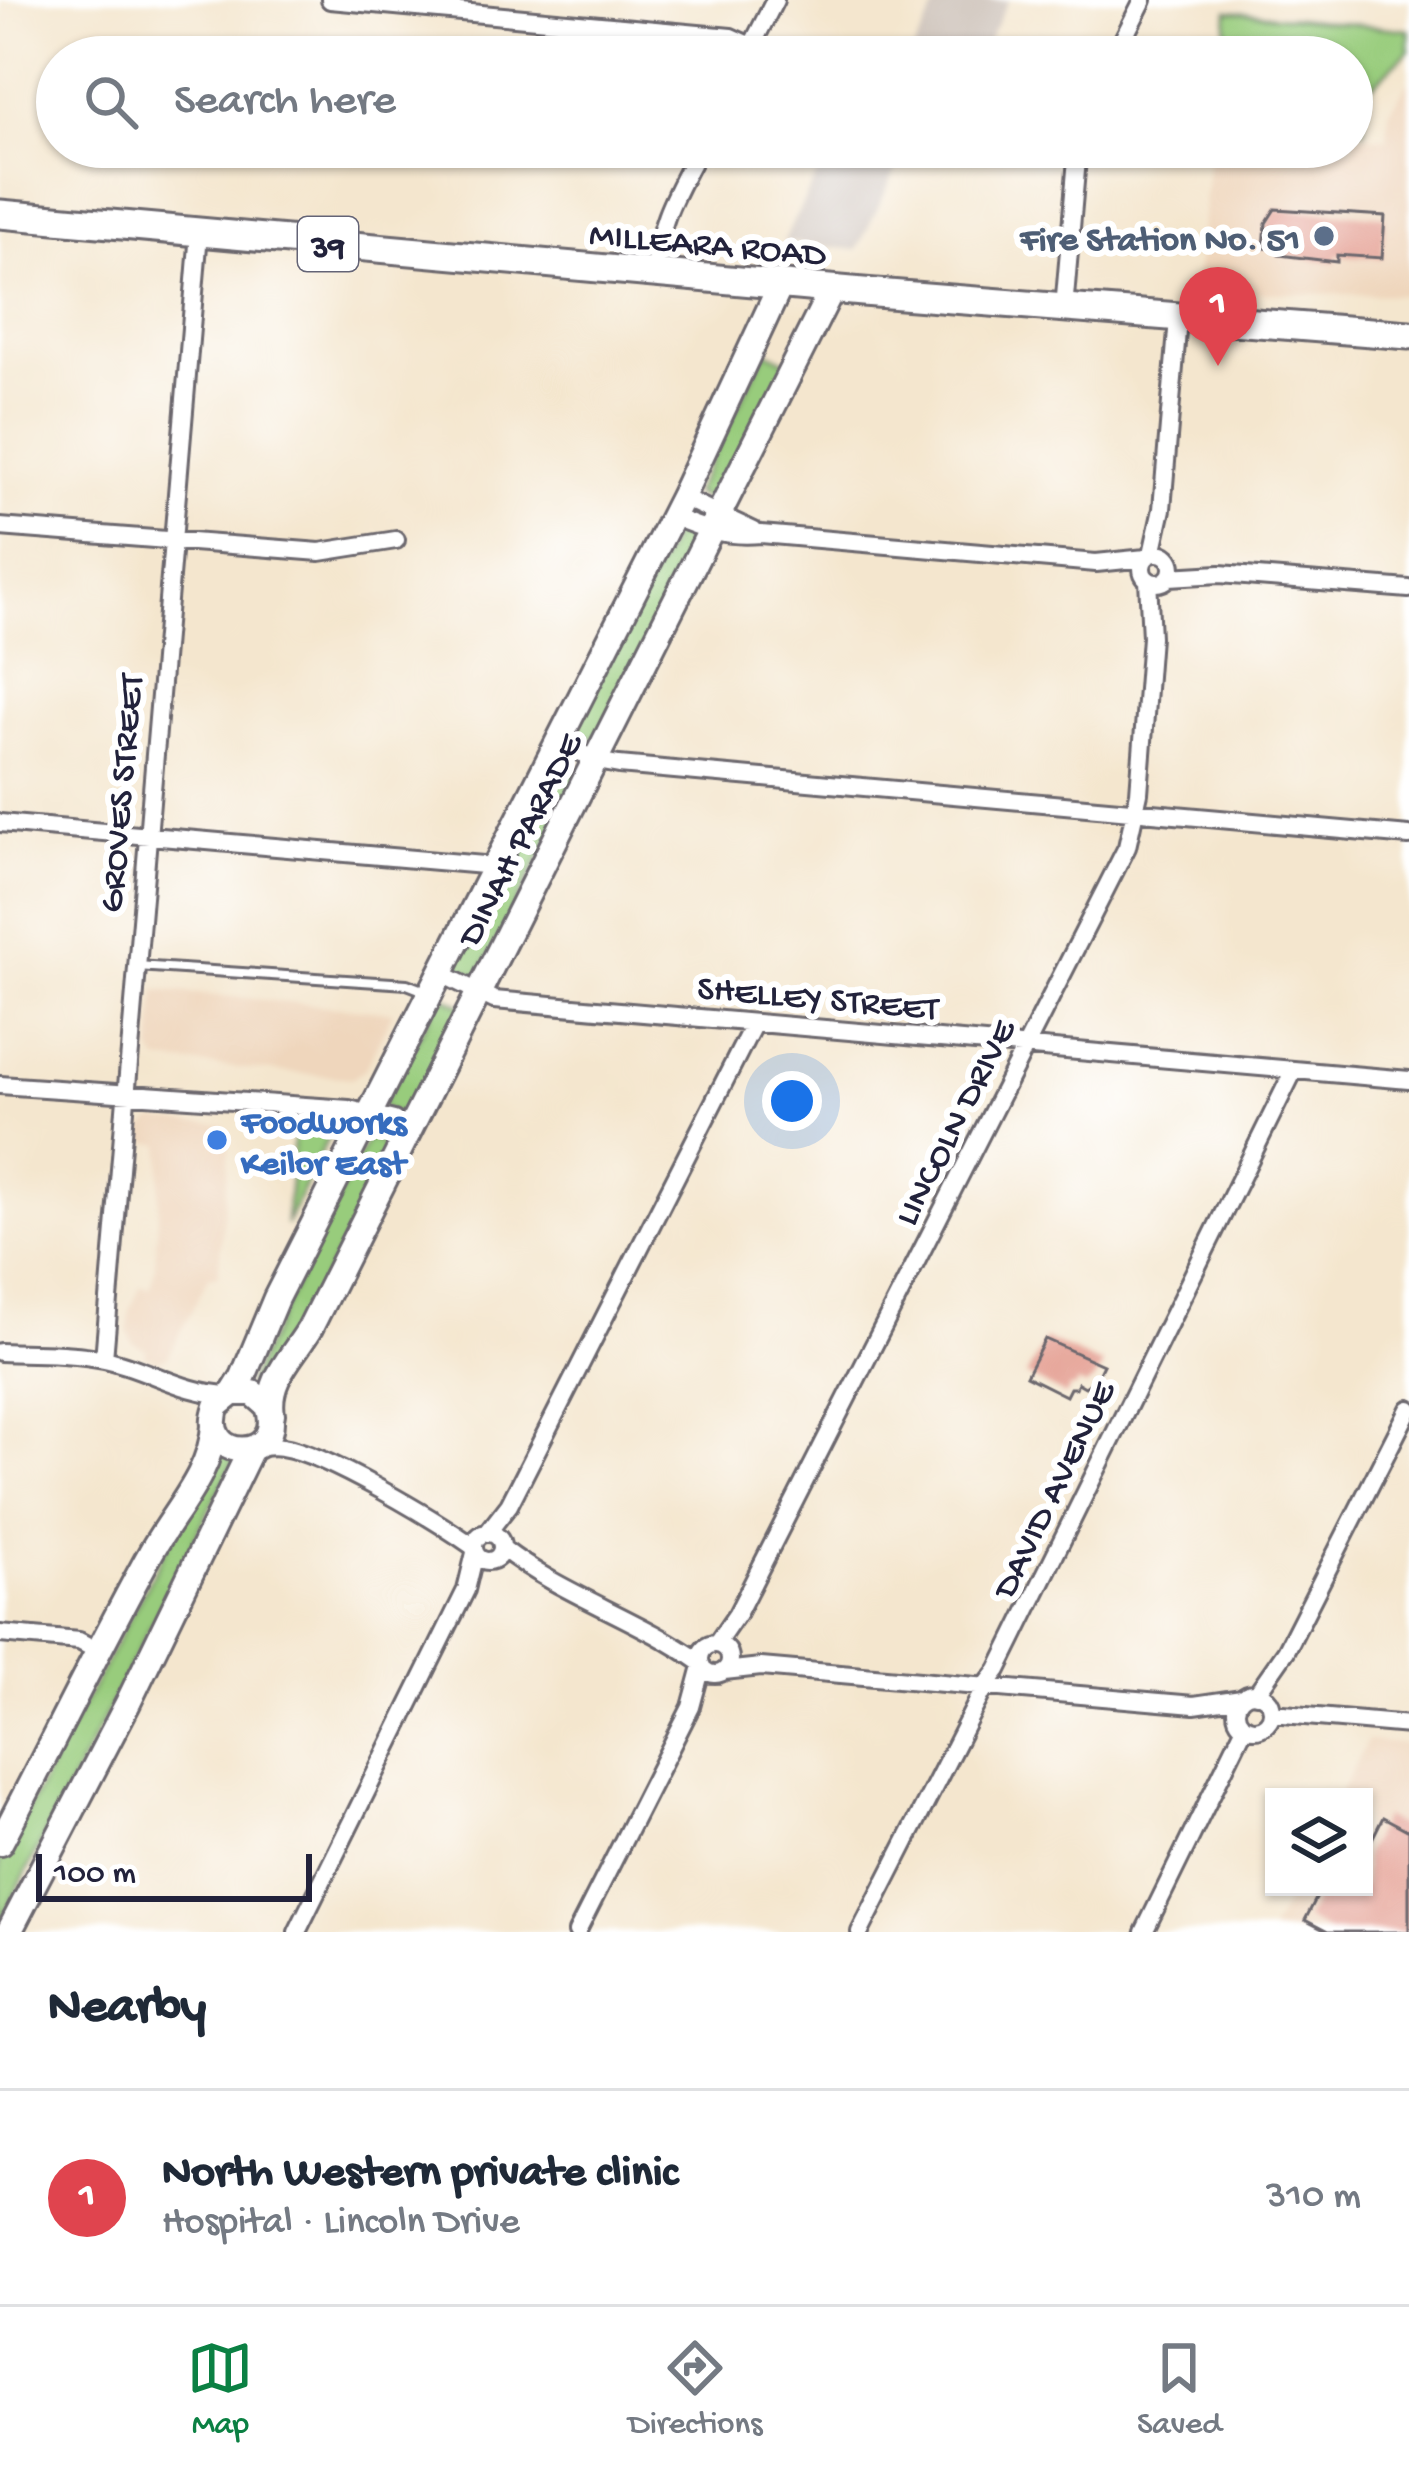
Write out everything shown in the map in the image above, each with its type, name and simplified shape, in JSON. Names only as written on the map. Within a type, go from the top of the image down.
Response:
[{"type":"main road","name":"MILLEARA ROAD","points":[[0,214],[1178,319],[1409,335]]},
{"type":"street","points":[[330,0],[519,8],[724,36]]},
{"type":"street","points":[[757,36],[775,0]]},
{"type":"street","points":[[1125,36],[1143,0]]},
{"type":"street","points":[[656,273],[665,223],[690,168]]},
{"type":"street","points":[[1064,309],[1076,168]]},
{"type":"street","name":"GROVES STREET","points":[[104,1359],[199,233]]},
{"type":"street","name":"DINAH PARADE","points":[[231,1394],[677,507],[781,284]]},
{"type":"street","name":"DINAH PARADE","points":[[272,1418],[269,1395],[279,1374],[310,1328],[832,289]]},
{"type":"street","name":"LINCOLN DRIVE","points":[[577,1932],[1126,848],[1137,811],[1178,319]]},
{"type":"street","points":[[677,507],[717,525],[761,534],[1409,590]]},
{"type":"street","points":[[0,527],[320,552],[397,540]]},
{"type":"street","points":[[558,741],[597,761],[1409,836]]},
{"type":"street","points":[[0,823],[495,866]]},
{"type":"street","name":"SHELLEY STREET","points":[[437,984],[494,1000],[1409,1080]]},
{"type":"street","points":[[297,1932],[754,1022]]},
{"type":"street","name":"DAVID AVENUE","points":[[860,1932],[998,1670],[1294,1070]]},
{"type":"street","points":[[0,1085],[125,1096],[146,1092],[231,1098],[372,1113],[394,1120],[404,1139]]},
{"type":"street","points":[[0,1352],[104,1359],[204,1394],[243,1391],[262,1398],[272,1418],[305,1453]]},
{"type":"street","points":[[175,1386],[232,1448],[278,1446],[305,1453],[670,1640],[716,1658],[761,1667],[1194,1705],[1260,1702],[1409,1725]]},
{"type":"street","points":[[0,1843],[176,1509],[206,1467],[217,1406],[231,1394]]},
{"type":"street","points":[[1194,1705],[1262,1727],[1260,1702],[1409,1409]]},
{"type":"street","points":[[9,1932],[252,1449],[268,1437],[272,1418]]},
{"type":"street","points":[[0,1634],[87,1643],[100,1652]]},
{"type":"street","points":[[1144,1932],[1241,1723],[1237,1708],[1260,1702]]},
{"type":"lane","points":[[137,966],[437,984]]},
{"type":"path","points":[[618,233],[622,247]]},
{"type":"shaded area","points":[[939,0],[1009,0],[991,36],[921,36]]},
{"type":"shaded area","points":[[1409,81],[1409,295],[1195,292],[1208,168],[1373,168],[1373,136],[1387,138],[1389,112]]},
{"type":"shaded area","points":[[821,168],[897,168],[857,250],[783,242]]},
{"type":"shaded area","points":[[156,990],[393,1012],[365,1069],[353,1078],[159,1061],[152,1052]]},
{"type":"shaded area","points":[[153,1120],[222,1125],[230,1135],[218,1276],[209,1276],[168,1357],[156,1361],[145,1355],[147,1349],[133,1343],[128,1331],[130,1310],[141,1285],[150,1289],[155,1268],[162,1144],[143,1142],[144,1128]]},
{"type":"shaded area","points":[[1367,1741],[1409,1745],[1409,1932],[1270,1932],[1288,1896],[1373,1896],[1373,1788],[1343,1788]]},
{"type":"green space","points":[[1228,11],[1409,30],[1409,50],[1373,85],[1373,36],[1226,36]]},
{"type":"green space","points":[[766,351],[792,364],[720,506],[694,493]]},
{"type":"green space","points":[[677,529],[701,542],[598,741],[573,729]]},
{"type":"green space","points":[[557,764],[581,776],[479,976],[455,964]]},
{"type":"green space","points":[[441,995],[466,1008],[407,1120],[381,1106]]},
{"type":"green space","points":[[295,1123],[334,1125],[286,1225]]},
{"type":"green space","points":[[368,1137],[393,1150],[262,1392],[247,1384]]},
{"type":"green space","points":[[219,1449],[234,1461],[0,1924],[0,1861]]},
{"type":"building","name":"Fire Station No. 51","points":[[1275,209],[1385,216],[1382,258],[1337,255],[1337,262],[1279,255],[1279,249],[1264,248],[1266,223]]},
{"type":"building","points":[[1045,1339],[1103,1365],[1096,1379],[1085,1387],[1078,1383],[1066,1396],[1026,1376]]},
{"type":"building","points":[[1383,1817],[1409,1831],[1409,1932],[1328,1932],[1305,1920],[1317,1896],[1373,1896],[1373,1837]]},
{"type":"place","name":"Fire Station No. 51","points":[[1324,236]]},
{"type":"place","name":"North Western private clinic","points":[[1218,366]]},
{"type":"place","name":"Foodworks Keilor East","points":[[217,1140]]}]
